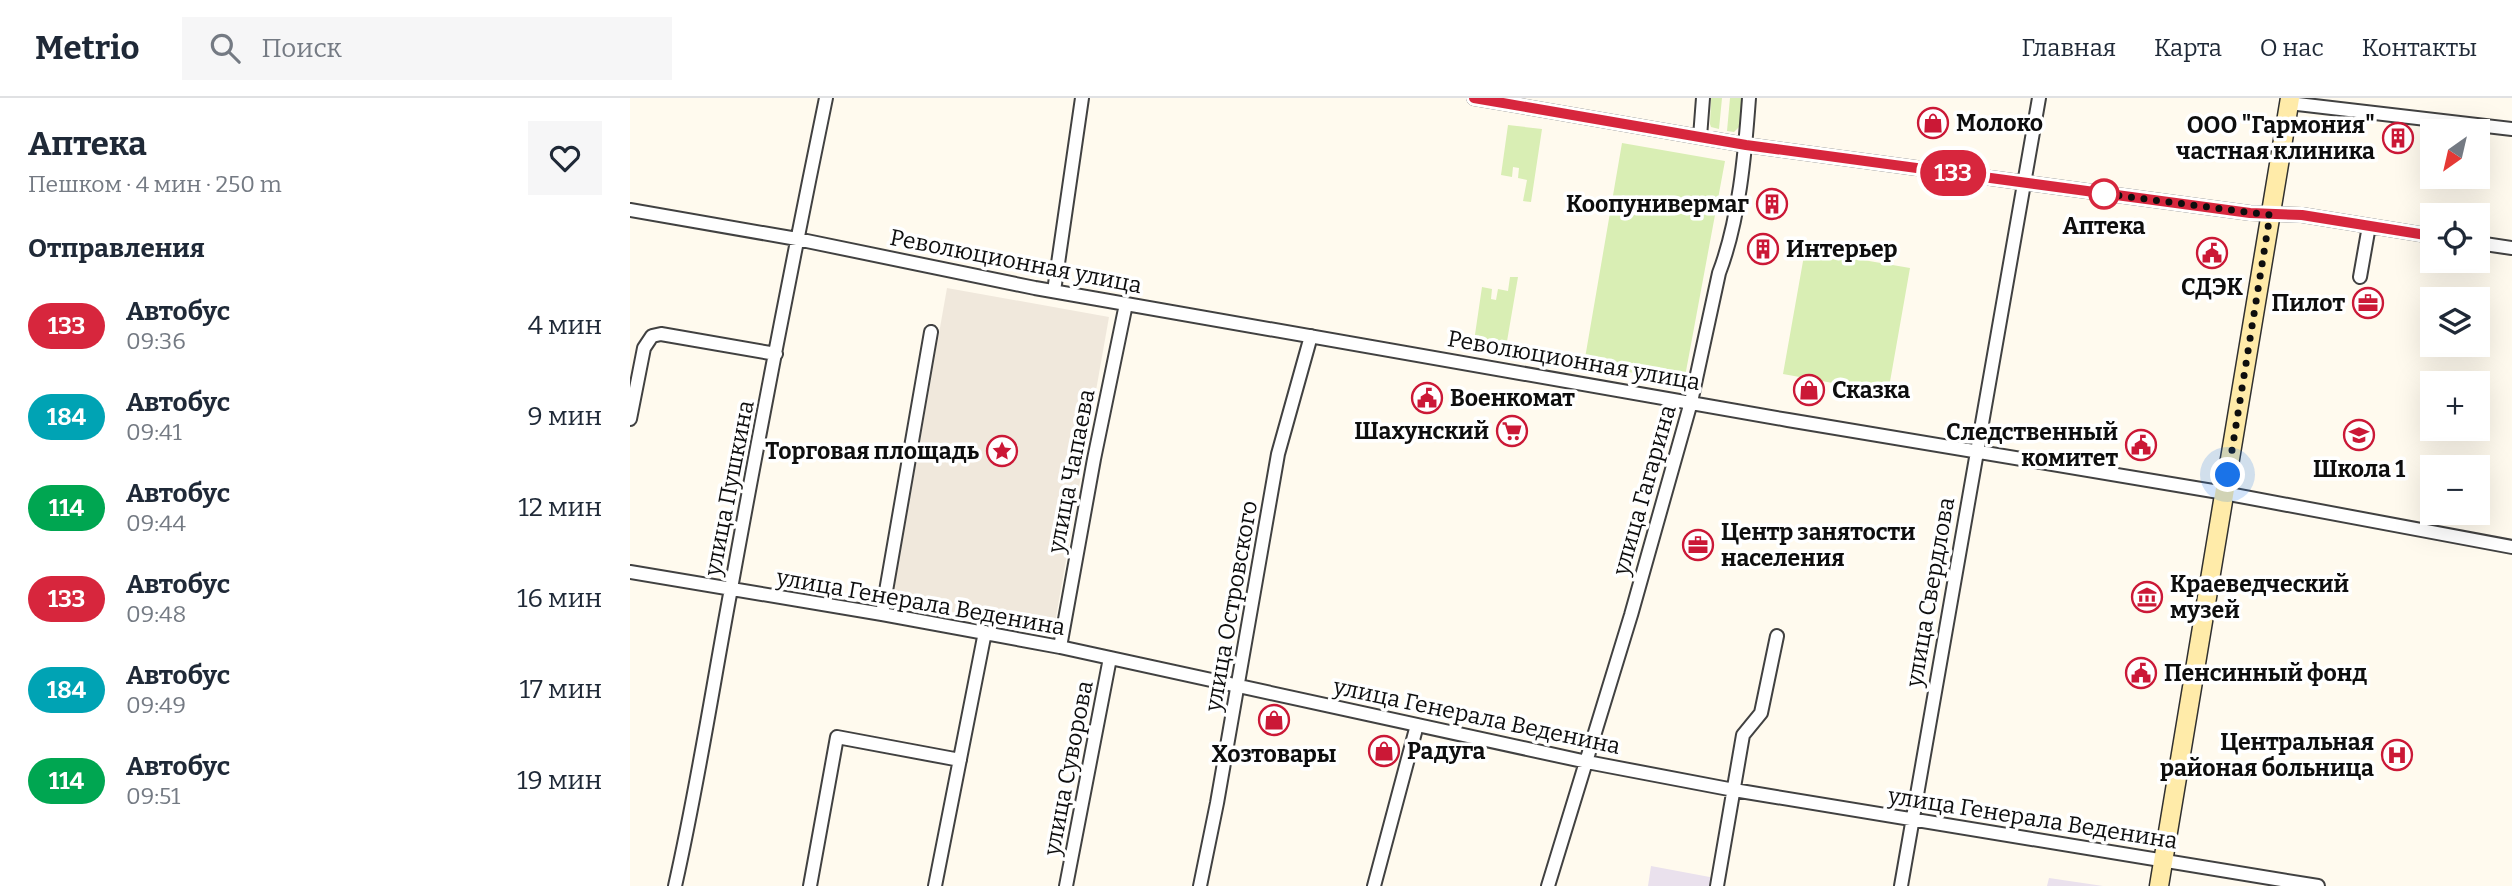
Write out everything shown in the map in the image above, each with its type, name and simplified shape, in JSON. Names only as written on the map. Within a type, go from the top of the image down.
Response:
[{"type":"street","name":"улица Пушкина","points":[[676,886],[696,792],[797,239],[827,98]]},
{"type":"street","points":[[1054,291],[1082,98]]},
{"type":"street","points":[[1474,98],[1746,145],[2270,215],[2302,215],[2420,234]]},
{"type":"street","points":[[1700,137],[1703,98]]},
{"type":"street","name":"улица Гагарина","points":[[1548,886],[1631,615],[1691,402],[1719,273],[1726,255],[1746,145],[1749,98]]},
{"type":"street","name":"улица Свердлова","points":[[1900,886],[2039,98]]},
{"type":"street","points":[[2158,886],[2290,101],[2512,129]]},
{"type":"street","name":"Революционная улица","points":[[630,210],[797,239],[1126,304],[2225,493],[2512,547]]},
{"type":"street","points":[[2360,277],[2369,226]]},
{"type":"street","points":[[2490,245],[2512,248]]},
{"type":"street","name":"улица Чапаева","points":[[1060,647],[1094,459],[1126,304]]},
{"type":"street","points":[[882,614],[931,332]]},
{"type":"street","points":[[630,419],[644,348],[652,336],[661,334],[776,354]]},
{"type":"street","name":"улица Островского","points":[[1200,886],[1278,454],[1311,336]]},
{"type":"street","name":"улица Генерала Веденина","points":[[630,572],[985,632],[1587,762],[1734,790],[2318,886]]},
{"type":"street","points":[[935,886],[985,632]]},
{"type":"street","points":[[1717,886],[1743,735],[1761,713],[1777,636]]},
{"type":"street","name":"улица Суворова","points":[[1066,886],[1110,658]]},
{"type":"street","points":[[1374,886],[1418,725]]},
{"type":"street","points":[[810,886],[838,737],[960,761]]},
{"type":"shaded area","name":"Торговая площадь","points":[[947,288],[1109,317],[1053,634],[891,605]]},
{"type":"shaded area","points":[[1651,866],[1715,878],[1713,886],[1648,886]]},
{"type":"shaded area","points":[[2049,878],[2103,886],[2047,886]]},
{"type":"green space","points":[[1711,98],[1722,98],[1719,129],[1711,127],[1710,124]]},
{"type":"green space","points":[[1730,98],[1743,98],[1740,126],[1734,132],[1727,131]]},
{"type":"green space","points":[[1508,125],[1542,129],[1531,202],[1523,201],[1527,180],[1518,178],[1519,168],[1513,167],[1512,177],[1501,175]]},
{"type":"green space","points":[[1622,143],[1725,161],[1684,382],[1584,364]]},
{"type":"green space","points":[[1805,250],[1910,268],[1888,393],[1783,374]]},
{"type":"green space","points":[[1510,277],[1518,277],[1505,353],[1473,348],[1482,287],[1492,289],[1491,299],[1496,300],[1498,289],[1508,291]]},
{"type":"bus line","name":"133","points":[[1474,98],[1746,145],[2250,213],[2302,215],[2420,234]]},
{"type":"place","name":"Молоко","points":[[1933,123]]},
{"type":"place","name":"ООО \"Гармония\" частная клиника","points":[[2398,138]]},
{"type":"place","name":"Аптека","points":[[2104,194]]},
{"type":"place","name":"Коопунивермаг","points":[[1772,204]]},
{"type":"place","name":"Интерьер","points":[[1763,249]]},
{"type":"place","name":"СДЭК","points":[[2212,253]]},
{"type":"place","name":"Пилот","points":[[2368,303]]},
{"type":"place","name":"Сказка","points":[[1809,390]]},
{"type":"place","name":"Военкомат","points":[[1427,398]]},
{"type":"place","name":"Шахунский","points":[[1512,431]]},
{"type":"place","name":"Школа 1","points":[[2359,435]]},
{"type":"place","name":"Следственный комитет","points":[[2141,445]]},
{"type":"place","name":"Торговая площадь","points":[[1002,451]]},
{"type":"place","name":"Центр занятости населения","points":[[1698,545]]},
{"type":"place","name":"Краеведческий музей","points":[[2147,597]]},
{"type":"place","name":"Пенсинный фонд","points":[[2141,673]]},
{"type":"place","name":"Хозтовары","points":[[1274,720]]},
{"type":"place","name":"Радуга","points":[[1384,751]]},
{"type":"place","name":"Центральная районая больница","points":[[2397,755]]},
{"type":"route","points":[[2104,194],[2099,193],[2270,215],[2228,475]]}]
